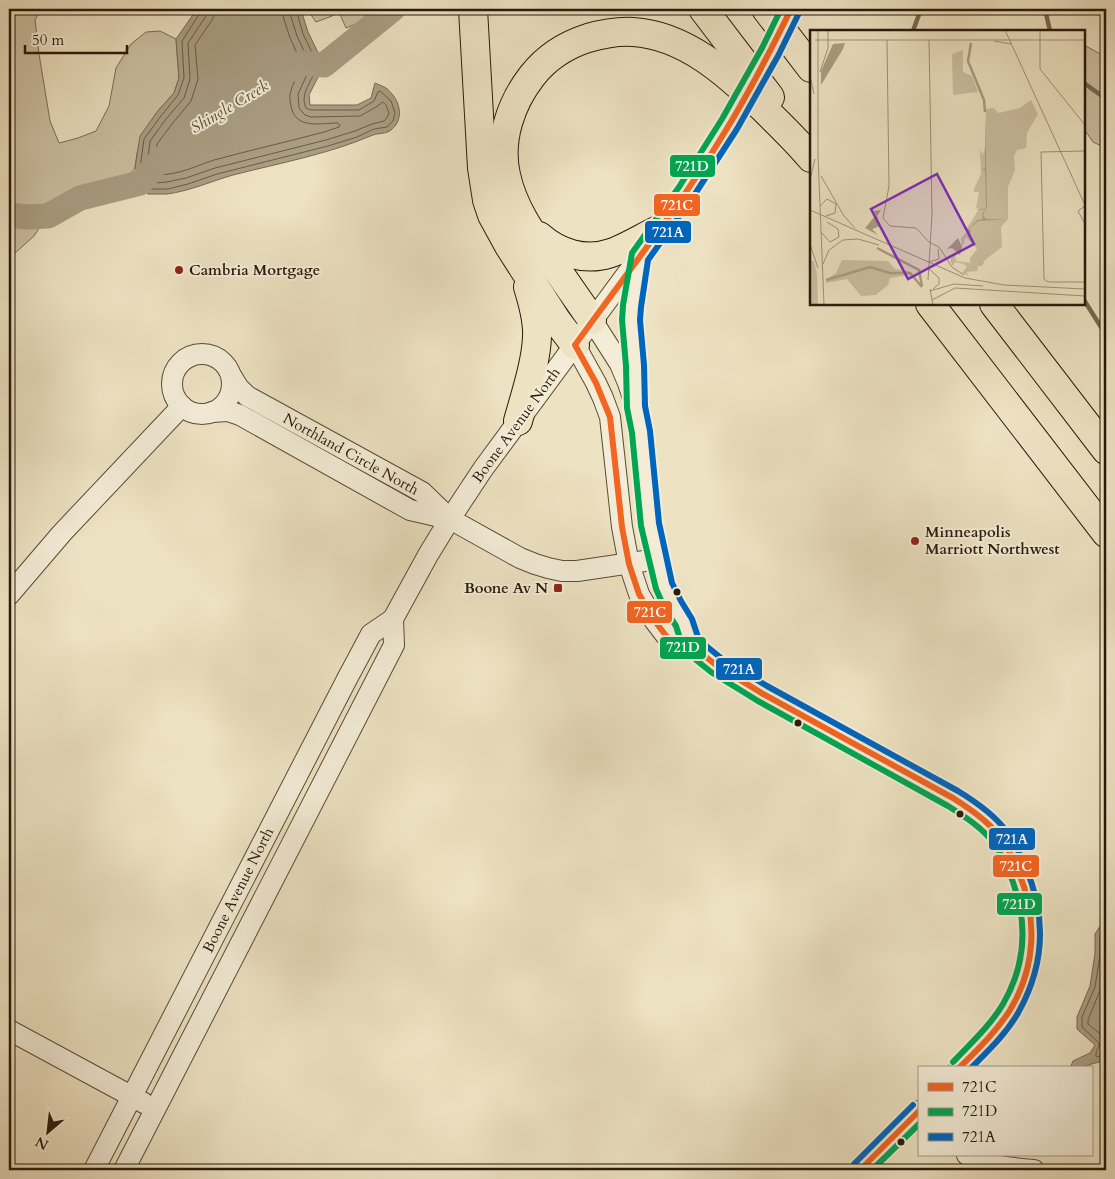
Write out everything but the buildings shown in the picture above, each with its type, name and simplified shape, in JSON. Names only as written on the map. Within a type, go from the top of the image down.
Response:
[{"type":"highway","points":[[473,9],[482,168],[488,200],[496,222],[521,264],[556,321],[575,346]]},
{"type":"highway","points":[[703,9],[810,149]]},
{"type":"highway","points":[[777,14],[810,66]]},
{"type":"highway","points":[[592,320],[521,216],[508,185],[506,174],[504,155],[507,126],[516,100],[538,68],[558,52],[595,36],[607,34],[643,33],[670,40],[696,54],[730,77],[794,138],[810,157]]},
{"type":"highway","points":[[521,216],[550,245],[566,253],[583,256],[600,256],[612,253],[660,229]]},
{"type":"highway","points":[[518,421],[536,352],[537,336],[533,303],[521,264]]},
{"type":"highway","points":[[931,305],[1106,533]]},
{"type":"highway","points":[[995,305],[1106,450]]},
{"type":"street","name":"Boone Avenue North","points":[[94,1170],[371,634],[393,619],[411,584],[450,519],[483,469],[686,192],[730,124],[770,52],[777,14]]},
{"type":"street","points":[[636,407],[632,306],[640,257]]},
{"type":"street","points":[[592,320],[620,364],[636,407],[641,432],[650,524],[664,586],[684,622],[690,645]]},
{"type":"street","points":[[575,346],[596,383],[610,417],[622,527],[629,564],[639,594],[654,620],[667,636],[690,645],[716,665],[746,684],[953,798],[972,810],[987,824],[1009,852],[1026,890],[1030,908],[1032,928],[1030,958],[1024,980],[1006,1016],[961,1066]]},
{"type":"street","points":[[205,354],[217,357],[226,366],[232,377],[230,396],[222,406],[206,414],[193,412],[182,406],[175,396],[172,385],[176,368],[186,358],[193,355],[205,354]]},
{"type":"street","name":"Northland Circle North","points":[[232,377],[238,388],[247,396],[422,492],[450,519]]},
{"type":"street","points":[[9,595],[62,533],[182,406]]},
{"type":"street","name":"Northland Circle North","points":[[212,412],[228,411],[240,415],[410,510],[450,519]]},
{"type":"street","points":[[450,519],[520,558],[562,571],[577,571],[658,559]]},
{"type":"street","name":"Boone Avenue North","points":[[124,1170],[394,645],[393,619]]},
{"type":"street","points":[[9,1030],[155,1108]]},
{"type":"street","points":[[860,1170],[917,1117]]},
{"type":"street","points":[[968,1156],[979,1161],[1003,1167],[1034,1170]]},
{"type":"shaded area","points":[[9,9],[41,9],[35,20],[39,54],[50,121],[59,143],[96,131],[109,106],[116,68],[131,44],[146,32],[160,31],[176,39],[179,78],[174,93],[157,112],[137,153],[135,168],[126,179],[108,179],[69,196],[48,208],[29,210],[9,208]]},
{"type":"shaded area","points":[[307,9],[383,9],[361,22],[346,28],[339,12],[316,22]]},
{"type":"shaded area","points":[[1085,46],[1106,57],[1106,148],[1093,142],[1085,130]]},
{"type":"shaded area","points":[[9,221],[43,222],[34,236],[15,253],[9,252]]},
{"type":"water","points":[[197,9],[299,9],[324,65],[309,95],[310,105],[357,105],[371,98],[375,83],[391,92],[397,103],[399,114],[396,125],[387,132],[322,153],[233,175],[184,191],[167,194],[148,194],[140,183],[135,168],[140,136],[157,112],[174,93],[179,78],[176,39]]},
{"type":"water","points":[[1106,917],[1106,1060],[1085,1066],[1071,1066],[1073,1061],[1090,1053],[1095,1045],[1077,1029],[1077,1017],[1090,986],[1095,954],[1095,934]]},
{"type":"waterway","name":"Shingle Creek","points":[[293,69],[302,63],[324,65],[393,9]]},
{"type":"waterway","points":[[913,30],[921,9]]},
{"type":"waterway","points":[[1045,9],[1050,30]]},
{"type":"waterway","points":[[1085,84],[1106,99]]},
{"type":"waterway","name":"Shingle Creek","points":[[9,215],[28,217],[48,216],[80,198],[140,183],[162,158]]},
{"type":"waterway","points":[[1085,302],[1106,335]]},
{"type":"transit line","name":"721D","points":[[781,9],[762,48],[722,119],[679,187],[632,253],[622,320],[627,408],[632,433],[641,526],[656,589],[665,609],[676,626],[685,651],[711,672],[758,701],[948,806],[983,831],[1000,853],[1009,872],[1020,906],[1022,922],[1021,955],[1011,988],[998,1012],[953,1062]]},
{"type":"transit line","name":"721C","points":[[791,9],[752,85],[709,158],[575,345],[596,383],[610,417],[622,527],[629,564],[639,594],[654,620],[667,637],[691,645],[716,665],[763,694],[953,798],[990,826],[1008,849],[1024,888],[1029,906],[1031,924],[1029,959],[1019,994],[1005,1018],[961,1066]]},
{"type":"transit line","name":"721A","points":[[799,13],[778,56],[737,129],[693,197],[648,260],[640,320],[645,406],[650,431],[659,523],[672,583],[692,619],[699,640],[721,658],[767,686],[965,795],[997,820],[1015,844],[1032,885],[1037,903],[1040,922],[1038,959],[1034,977],[1018,1013],[1002,1035],[973,1066]]},
{"type":"transit line","name":"721A","points":[[854,1164],[913,1105]]},
{"type":"transit line","name":"721C","points":[[860,1170],[918,1112]]},
{"type":"transit line","name":"721D","points":[[872,1170],[918,1125]]},
{"type":"place","name":"Cambria Mortgage","points":[[179,270]]},
{"type":"place","name":"Minneapolis Marriott Northwest","points":[[915,541]]},
{"type":"place","name":"Boone Av N","points":[[558,588]]}]
